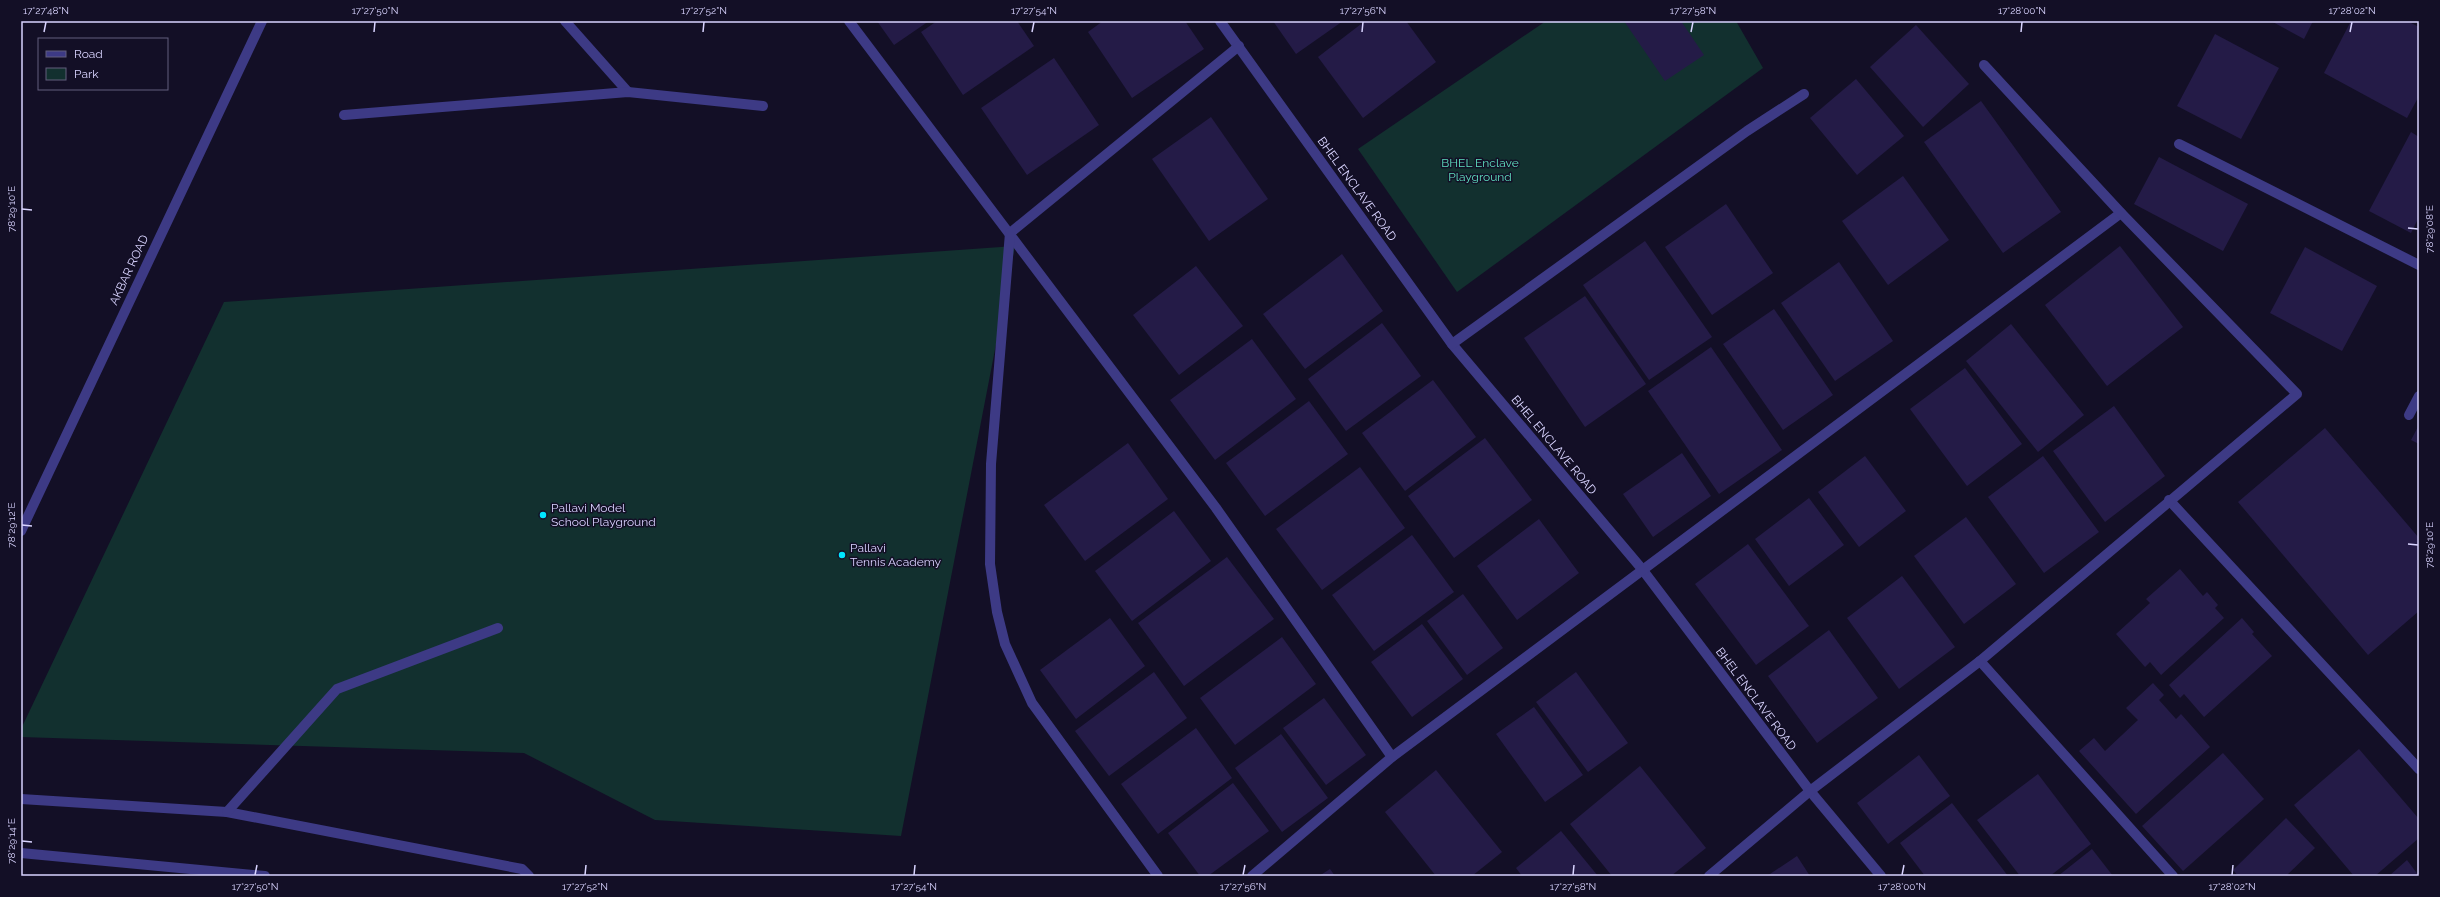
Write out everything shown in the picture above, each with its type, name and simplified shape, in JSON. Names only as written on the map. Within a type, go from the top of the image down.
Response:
[{"type":"street","name":"AKBAR ROAD","points":[[21,532],[262,21]]},
{"type":"street","points":[[564,21],[628,92]]},
{"type":"street","points":[[849,21],[1216,508],[1392,757]]},
{"type":"street","name":"BHEL ENCLAVE ROAD","points":[[1220,21],[1452,344],[1642,569],[1810,791],[1880,876]]},
{"type":"street","points":[[1158,876],[1032,703],[1005,644],[996,612],[990,564],[991,464],[1010,233],[1239,46]]},
{"type":"street","points":[[1709,876],[1810,791],[1980,661],[2169,500],[2297,394],[2121,213],[1984,66]]},
{"type":"street","points":[[344,115],[628,92],[763,106]]},
{"type":"street","points":[[1452,344],[1747,131],[1804,94]]},
{"type":"street","points":[[2180,144],[2419,265]]},
{"type":"street","points":[[1252,876],[1392,757],[2121,213]]},
{"type":"street","points":[[2409,415],[2419,396]]},
{"type":"street","points":[[2169,500],[2419,769]]},
{"type":"street","points":[[227,812],[336,689],[498,628]]},
{"type":"street","points":[[1980,661],[2173,876]]},
{"type":"street","points":[[21,799],[227,812],[522,870],[529,876]]},
{"type":"street","points":[[21,853],[265,876]]},
{"type":"green space","name":"BHEL Enclave Playground","points":[[1546,21],[1736,21],[1763,68],[1457,292],[1358,149]]},
{"type":"green space","name":"Pallavi Model School Playground","points":[[1015,246],[901,836],[655,820],[524,753],[21,737],[21,729],[224,302]]},
{"type":"building","points":[[877,21],[929,21],[894,45]]},
{"type":"building","points":[[937,21],[1017,21],[1034,46],[963,95],[921,32]]},
{"type":"building","points":[[1103,21],[1185,21],[1204,49],[1132,98],[1088,32]]},
{"type":"building","points":[[1273,21],[1343,21],[1296,54]]},
{"type":"building","points":[[1365,21],[1406,21],[1436,62],[1363,118],[1318,57]]},
{"type":"building","points":[[1624,21],[1681,21],[1704,55],[1665,81]]},
{"type":"building","points":[[2271,21],[2313,21],[2304,39]]},
{"type":"building","points":[[2351,21],[2407,21],[2419,27],[2419,96],[2407,118],[2324,73]]},
{"type":"building","points":[[1916,25],[1969,84],[1923,127],[1870,67]]},
{"type":"building","points":[[2215,34],[2279,68],[2241,139],[2177,106]]},
{"type":"building","points":[[1054,58],[1099,125],[1027,175],[981,108]]},
{"type":"building","points":[[1856,79],[1904,136],[1857,175],[1810,118]]},
{"type":"building","points":[[1981,101],[2061,212],[2003,253],[1924,142]]},
{"type":"building","points":[[1211,117],[1268,199],[1209,241],[1152,159]]},
{"type":"building","points":[[2411,132],[2419,137],[2419,217],[2411,233],[2369,211]]},
{"type":"building","points":[[2159,157],[2248,204],[2223,251],[2134,204]]},
{"type":"building","points":[[1903,176],[1949,240],[1888,285],[1842,221]]},
{"type":"building","points":[[1726,204],[1773,273],[1712,315],[1665,247]]},
{"type":"building","points":[[1645,241],[1712,337],[1649,380],[1583,285]]},
{"type":"building","points":[[2120,246],[2183,327],[2107,386],[2045,305]]},
{"type":"building","points":[[2305,247],[2377,286],[2342,351],[2270,313]]},
{"type":"building","points":[[1342,254],[1383,311],[1305,369],[1263,314]]},
{"type":"building","points":[[1839,262],[1893,341],[1835,381],[1781,303]]},
{"type":"building","points":[[1196,266],[1243,326],[1179,375],[1133,315]]},
{"type":"building","points":[[1585,296],[1646,384],[1585,427],[1524,338]]},
{"type":"building","points":[[1774,309],[1833,395],[1783,430],[1723,344]]},
{"type":"building","points":[[1382,323],[1421,376],[1346,431],[1308,379]]},
{"type":"building","points":[[2011,324],[2084,415],[2038,452],[1966,361]]},
{"type":"building","points":[[1252,339],[1296,399],[1215,460],[1170,400]]},
{"type":"building","points":[[1711,347],[1782,450],[1719,494],[1648,391]]},
{"type":"building","points":[[1965,368],[2022,444],[1967,486],[1910,409]]},
{"type":"building","points":[[1433,380],[1476,437],[1405,491],[1362,433]]},
{"type":"building","points":[[1309,401],[1348,454],[1265,516],[1226,463]]},
{"type":"building","points":[[2114,406],[2165,476],[2105,522],[2053,451]]},
{"type":"building","points":[[2419,425],[2419,444],[2411,440]]},
{"type":"building","points":[[2325,428],[2419,538],[2419,611],[2368,655],[2238,502]]},
{"type":"building","points":[[1485,438],[1532,500],[1454,558],[1408,496]]},
{"type":"building","points":[[1128,443],[1168,499],[1085,561],[1044,505]]},
{"type":"building","points":[[1682,453],[1711,496],[1653,537],[1623,494]]},
{"type":"building","points":[[1865,456],[1906,511],[1859,547],[1818,492]]},
{"type":"building","points":[[2043,456],[2099,532],[2044,573],[1988,497]]},
{"type":"building","points":[[1360,467],[1405,528],[1322,590],[1276,529]]},
{"type":"building","points":[[1809,498],[1844,545],[1789,586],[1755,539]]},
{"type":"building","points":[[1174,511],[1211,561],[1132,621],[1095,571]]},
{"type":"building","points":[[1966,517],[2016,584],[1964,624],[1914,556]]},
{"type":"building","points":[[1539,519],[1579,573],[1517,620],[1477,566]]},
{"type":"building","points":[[1412,535],[1454,592],[1374,651],[1332,595]]},
{"type":"building","points":[[1748,544],[1809,626],[1756,665],[1695,584]]},
{"type":"building","points":[[1227,557],[1274,619],[1184,686],[1138,623]]},
{"type":"building","points":[[2180,569],[2203,596],[2207,592],[2218,605],[2215,608],[2224,618],[2161,675],[2150,662],[2145,667],[2116,634],[2150,603],[2146,599]]},
{"type":"building","points":[[1902,576],[1955,647],[1899,689],[1847,618]]},
{"type":"building","points":[[1463,594],[1503,648],[1467,675],[1427,621]]},
{"type":"building","points":[[1110,618],[1145,666],[1076,719],[1040,670]]},
{"type":"building","points":[[2242,618],[2254,632],[2252,634],[2272,656],[2204,717],[2184,694],[2180,698],[2169,685]]},
{"type":"building","points":[[1422,624],[1463,679],[1412,717],[1371,662]]},
{"type":"building","points":[[1829,630],[1878,698],[1817,743],[1768,676]]},
{"type":"building","points":[[1282,637],[1316,684],[1235,745],[1200,698]]},
{"type":"building","points":[[1154,672],[1187,718],[1109,776],[1075,731]]},
{"type":"building","points":[[1576,672],[1628,743],[1588,772],[1536,702]]},
{"type":"building","points":[[2153,683],[2164,695],[2159,700],[2176,719],[2181,714],[2210,747],[2136,814],[2079,751],[2094,738],[2105,751],[2138,720],[2126,708]]},
{"type":"building","points":[[1324,698],[1366,755],[1326,785],[1283,728]]},
{"type":"building","points":[[1534,707],[1583,775],[1545,802],[1496,734]]},
{"type":"building","points":[[1196,728],[1232,778],[1158,834],[1121,784]]},
{"type":"building","points":[[1281,734],[1328,798],[1282,832],[1235,768]]},
{"type":"building","points":[[2359,749],[2419,819],[2419,838],[2375,876],[2354,876],[2294,805]]},
{"type":"building","points":[[2223,753],[2264,799],[2183,871],[2142,826]]},
{"type":"building","points":[[1919,755],[1950,796],[1888,844],[1857,803]]},
{"type":"building","points":[[1640,766],[1706,848],[1671,876],[1612,876],[1570,824]]},
{"type":"building","points":[[1436,770],[1502,852],[1472,876],[1436,876],[1385,812]]},
{"type":"building","points":[[2038,774],[2091,844],[2050,876],[2020,876],[1977,820]]},
{"type":"building","points":[[1233,783],[1269,831],[1208,876],[1200,876],[1168,833]]},
{"type":"building","points":[[1952,803],[2008,876],[1925,876],[1900,843]]},
{"type":"building","points":[[2286,818],[2315,848],[2286,876],[2238,876],[2233,870]]},
{"type":"building","points":[[1561,831],[1598,876],[1522,876],[1516,868]]},
{"type":"building","points":[[2092,849],[2113,876],[2058,876]]},
{"type":"building","points":[[1797,856],[1810,876],[1767,876]]},
{"type":"building","points":[[2407,860],[2419,876],[2389,876]]},
{"type":"building","points":[[1330,869],[1335,876],[1319,876]]},
{"type":"place","name":"Pallavi Model School Playground","points":[[543,515]]},
{"type":"place","name":"Pallavi Tennis Academy","points":[[842,555]]}]
